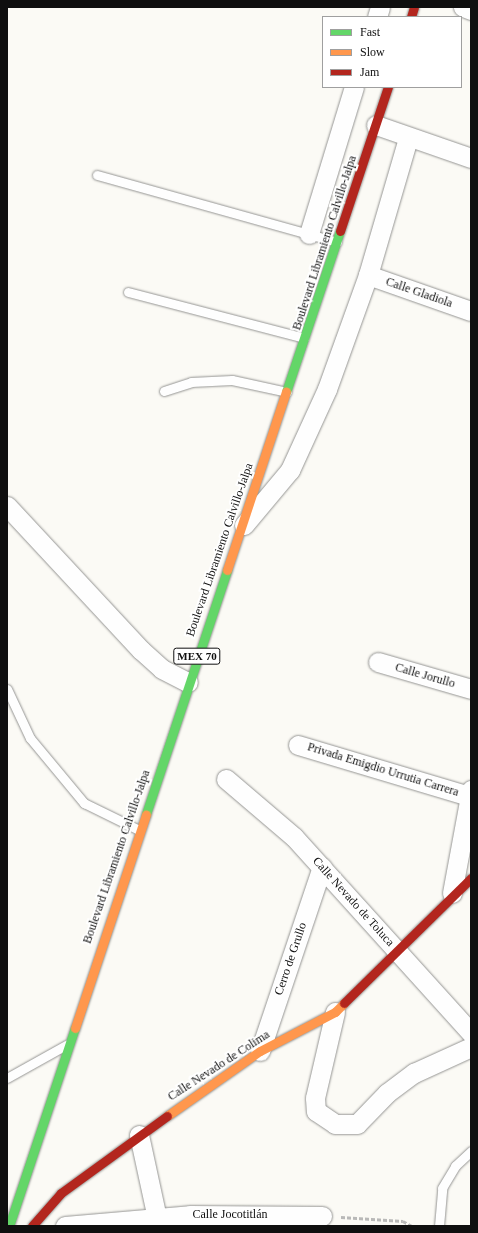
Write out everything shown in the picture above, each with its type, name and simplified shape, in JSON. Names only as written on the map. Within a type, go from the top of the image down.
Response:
[{"type":"main road","name":"Boulevard Libramiento Calvillo-Jalpa","points":[[10,1225],[67,1044],[239,531],[338,242],[388,88]]},
{"type":"main road","name":"Calle Nevado de Colima","points":[[32,1226],[61,1193],[139,1135],[260,1051],[335,1012],[398,952],[452,893],[471,878]]},
{"type":"street","points":[[463,7],[471,10]]},
{"type":"street","points":[[309,234],[354,88]]},
{"type":"street","points":[[376,125],[408,138],[471,158]]},
{"type":"street","points":[[239,531],[290,470],[327,389],[368,275],[408,138]]},
{"type":"street","name":"Calle Gladiola","points":[[368,275],[471,311]]},
{"type":"street","points":[[7,506],[141,650],[162,669],[188,682]]},
{"type":"street","name":"Calle Jorullo","points":[[378,662],[471,689]]},
{"type":"street","name":"Privada Emigdio Urrutia Carrera","points":[[298,745],[470,793]]},
{"type":"street","name":"Calle Nevado de Toluca","points":[[226,779],[294,837],[471,1033]]},
{"type":"street","points":[[452,893],[470,793]]},
{"type":"street","name":"Cerro de Grullo","points":[[260,1051],[322,867]]},
{"type":"street","points":[[335,1012],[315,1098],[316,1111],[335,1124],[357,1124],[387,1093],[414,1073],[471,1048]]},
{"type":"street","points":[[139,1135],[158,1218]]},
{"type":"street","name":"Calle Jocotitlán","points":[[65,1226],[158,1218],[191,1220],[300,1220],[322,1216]]},
{"type":"lane","points":[[97,175],[338,242]]},
{"type":"lane","points":[[128,292],[305,338]]},
{"type":"lane","points":[[164,391],[191,382],[232,380],[287,392]]},
{"type":"lane","points":[[7,689],[30,738],[84,803],[139,830]]},
{"type":"lane","points":[[7,1078],[67,1044]]},
{"type":"lane","points":[[439,1226],[442,1188],[455,1166],[471,1151]]},
{"type":"path","points":[[322,1216],[403,1221],[412,1226]]},
{"type":"traffic: fast","points":[[286,392],[340,231]]},
{"type":"traffic: fast","points":[[146,814],[227,570]]},
{"type":"traffic: fast","points":[[9,1226],[75,1028]]},
{"type":"traffic: slow","points":[[227,570],[286,392]]},
{"type":"traffic: slow","points":[[75,1028],[146,814]]},
{"type":"traffic: slow","points":[[167,1116],[260,1051],[335,1012],[344,1003]]},
{"type":"traffic: jam","points":[[411,16],[414,7]]},
{"type":"traffic: jam","points":[[340,231],[388,88]]},
{"type":"traffic: jam","points":[[344,1003],[471,878]]},
{"type":"traffic: jam","points":[[32,1226],[61,1193],[167,1116]]}]
